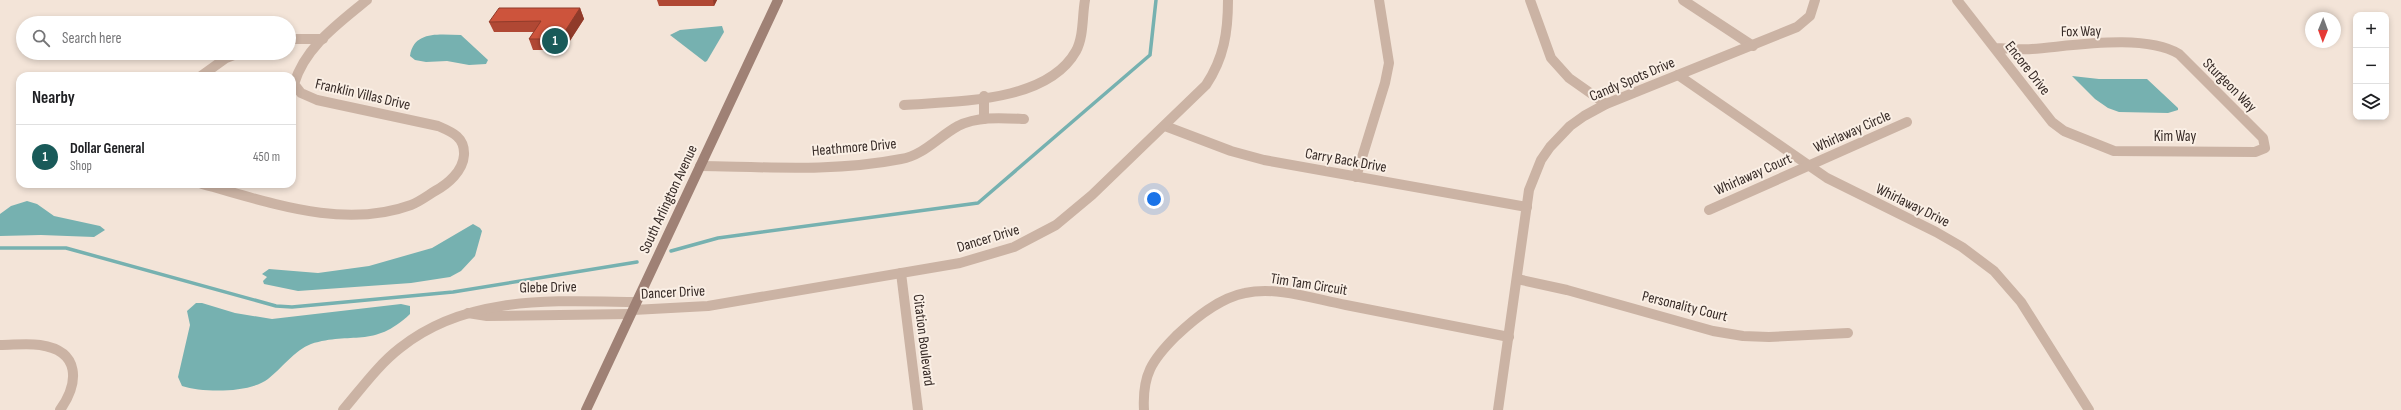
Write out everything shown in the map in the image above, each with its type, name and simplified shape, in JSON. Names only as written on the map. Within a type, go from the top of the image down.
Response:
[{"type":"main road","name":"South Arlington Avenue","points":[[586,410],[778,0]]},
{"type":"street","name":"Franklin Villas Drive","points":[[296,73],[323,39],[366,0]]},
{"type":"street","points":[[904,105],[984,96],[1021,90],[1049,78],[1061,70],[1069,62],[1078,45],[1085,0]]},
{"type":"street","name":"Dancer Drive","points":[[633,309],[708,306],[901,273],[987,257],[1041,236],[1078,209],[1206,85],[1221,60],[1228,34],[1228,0]]},
{"type":"street","points":[[1356,177],[1389,63],[1379,0]]},
{"type":"street","points":[[1530,0],[1551,58],[1569,78],[1606,104]]},
{"type":"street","points":[[1683,0],[1753,46]]},
{"type":"street","name":"Candy Spots Drive","points":[[1498,410],[1527,208],[1534,174],[1550,147],[1570,126],[1606,104],[1797,27],[1809,17],[1814,10],[1815,0]]},
{"type":"street","name":"Encore Drive","points":[[1957,0],[2056,126],[2085,141]]},
{"type":"street","points":[[296,39],[323,39]]},
{"type":"street","name":"Fox Way","points":[[1995,48],[2031,48],[2066,44],[2152,44],[2167,47]]},
{"type":"street","name":"Sturgeon Way","points":[[2167,47],[2180,54],[2257,133],[2265,142],[2265,148]]},
{"type":"street","points":[[207,72],[223,60]]},
{"type":"street","name":"Whirlaway Drive","points":[[1678,75],[1843,187],[1936,232],[1962,247],[1994,271],[2021,302],[2089,410]]},
{"type":"street","name":"Franklin Villas Drive","points":[[219,188],[332,215],[360,216],[398,209],[429,196],[451,179],[463,163],[465,146],[457,134],[438,126],[317,100],[301,93],[296,87]]},
{"type":"street","points":[[984,96],[984,119]]},
{"type":"street","name":"Heathmore Drive","points":[[700,166],[834,167],[903,159],[930,149],[958,127],[973,120],[1024,119]]},
{"type":"street","name":"Whirlaway Circle","points":[[1809,165],[1907,122]]},
{"type":"street","name":"Carry Back Drive","points":[[1165,126],[1231,151],[1264,160],[1527,208]]},
{"type":"street","name":"Kim Way","points":[[2085,141],[2114,151],[2255,152],[2265,148]]},
{"type":"street","name":"Whirlaway Court","points":[[1709,210],[1809,165]]},
{"type":"street","name":"Citation Boulevard","points":[[901,273],[918,410]]},
{"type":"street","name":"Personality Court","points":[[1517,279],[1567,290],[1713,330],[1743,336],[1769,337],[1848,333]]},
{"type":"street","name":"Tim Tam Circuit","points":[[1144,410],[1145,380],[1150,366],[1162,350],[1215,304],[1240,294],[1262,291],[1285,292],[1509,336]]},
{"type":"street","name":"Glebe Drive","points":[[343,410],[400,348],[428,328],[462,313],[486,316],[633,309]]},
{"type":"street","points":[[0,345],[42,345],[55,350],[69,359],[74,366],[75,378],[69,394],[60,410]]},
{"type":"water","points":[[722,26],[724,32],[705,62],[670,35],[680,30]]},
{"type":"water","points":[[437,35],[461,35],[488,60],[486,64],[469,65],[447,61],[426,62],[415,60],[410,56],[412,48],[422,38]]},
{"type":"water","points":[[2072,76],[2099,79],[2147,79],[2178,108],[2178,110],[2168,113],[2119,112],[2108,108],[2095,99]]},
{"type":"water","points":[[27,201],[37,204],[54,216],[100,226],[105,230],[94,237],[41,235],[0,236],[0,214],[11,206]]},
{"type":"water","points":[[473,224],[482,231],[475,256],[461,271],[450,277],[411,283],[298,291],[264,284],[263,281],[267,277],[262,274],[269,269],[318,273],[369,266],[432,248]]},
{"type":"water","points":[[196,303],[202,303],[235,313],[272,319],[401,304],[410,306],[410,314],[397,325],[385,332],[362,337],[326,340],[311,344],[299,351],[273,375],[260,384],[239,389],[214,391],[182,386],[178,377],[190,325],[187,311]]},
{"type":"building","points":[[499,8],[580,8],[560,39],[529,39],[541,21],[489,22]]},
{"type":"waterway","points":[[671,251],[718,238],[978,203],[1150,55],[1156,0]]},
{"type":"waterway","points":[[0,248],[66,248],[276,306],[292,307],[453,292],[637,262]]},
{"type":"place","name":"Dollar General","points":[[555,41]]}]
